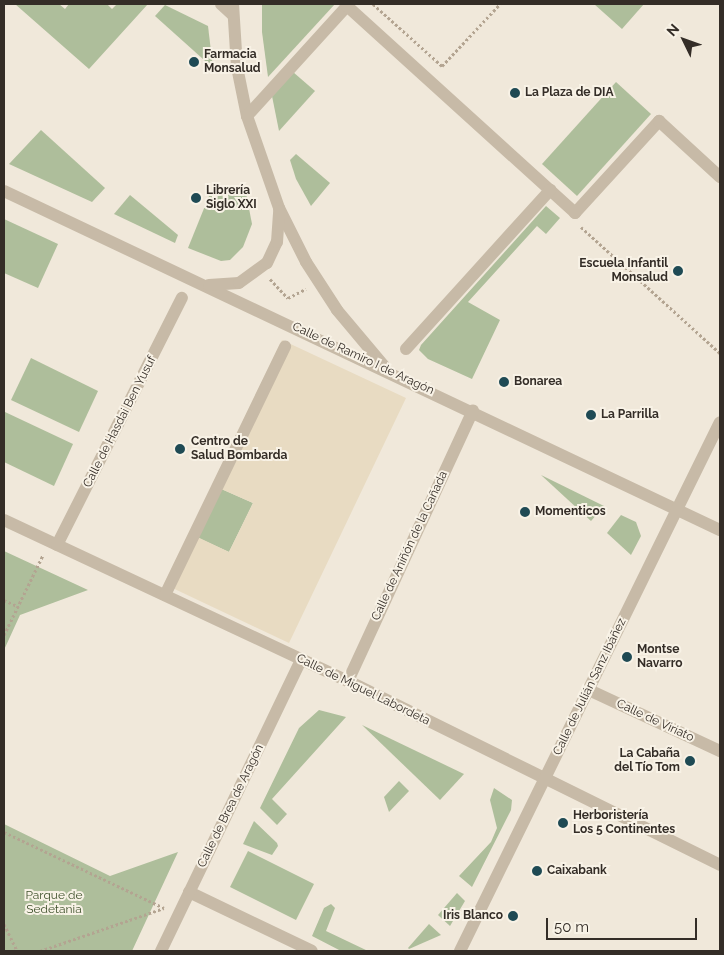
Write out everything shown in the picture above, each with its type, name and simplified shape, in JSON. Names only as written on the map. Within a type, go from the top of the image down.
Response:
[{"type":"street","points":[[221,4],[233,9],[237,67],[247,116],[279,208],[306,262],[337,310],[387,370]]},
{"type":"street","points":[[247,116],[347,6],[575,213],[658,121],[720,177]]},
{"type":"street","points":[[406,349],[550,190]]},
{"type":"street","name":"Calle de Ramiro I de Aragón","points":[[4,191],[473,410],[720,530]]},
{"type":"street","points":[[203,284],[217,286],[239,283],[267,263],[278,242],[279,208]]},
{"type":"street","name":"Calle de Hasdai Ben Yusuf","points":[[54,543],[182,298]]},
{"type":"street","points":[[165,595],[285,347]]},
{"type":"street","name":"Calle de Aniñón de la Cañada","points":[[348,681],[473,410]]},
{"type":"street","name":"Calle de Julián Sanz Ibáñez","points":[[460,951],[720,422]]},
{"type":"street","name":"Calle de Miguel Labordeta","points":[[4,520],[348,681],[720,865]]},
{"type":"street","name":"Calle de Brea de Aragón","points":[[161,951],[301,660]]},
{"type":"street","name":"Calle de Viriato","points":[[589,690],[720,752]]},
{"type":"street","points":[[189,892],[312,951]]},
{"type":"path","points":[[373,4],[442,66],[500,4]]},
{"type":"path","points":[[575,213],[578,224],[720,353]]},
{"type":"path","points":[[267,276],[288,298]]},
{"type":"path","points":[[283,306],[288,298],[306,289]]},
{"type":"path","points":[[4,635],[17,606],[54,543]]},
{"type":"path","points":[[4,600],[17,606]]},
{"type":"path","points":[[4,832],[178,915]]},
{"type":"path","points":[[40,951],[164,908]]},
{"type":"path","points":[[4,924],[17,951]]},
{"type":"green space","points":[[15,4],[59,4],[65,9],[69,4],[107,4],[112,9],[117,4],[148,4],[89,69]]},
{"type":"green space","points":[[262,4],[335,4],[268,77],[262,32]]},
{"type":"green space","points":[[594,4],[644,4],[622,29]]},
{"type":"green space","points":[[165,5],[208,26],[213,68],[155,16]]},
{"type":"green space","points":[[293,72],[315,91],[279,131],[272,96]]},
{"type":"green space","points":[[616,82],[651,114],[577,196],[542,164]]},
{"type":"green space","points":[[41,130],[105,188],[92,202],[9,164]]},
{"type":"green space","points":[[296,154],[330,183],[311,206],[296,179],[290,160]]},
{"type":"green space","points":[[219,188],[245,188],[252,224],[243,247],[230,260],[221,261],[188,248],[209,196]]},
{"type":"green space","points":[[130,195],[178,235],[175,243],[114,214]]},
{"type":"green space","points":[[546,206],[560,218],[546,234],[537,226],[468,302],[500,320],[472,379],[428,359],[419,350],[421,345]]},
{"type":"green space","points":[[4,219],[58,244],[38,288],[4,273]]},
{"type":"green space","points":[[31,358],[98,391],[79,432],[11,400]]},
{"type":"green space","points":[[5,412],[73,444],[54,486],[4,462]]},
{"type":"green space","points":[[541,475],[604,506],[591,521]]},
{"type":"green space","points":[[217,487],[253,503],[229,552],[194,536]]},
{"type":"green space","points":[[621,515],[636,522],[641,536],[631,555],[607,533]]},
{"type":"green space","points":[[4,551],[88,590],[20,615],[4,650]]},
{"type":"green space","points":[[319,710],[346,717],[272,799],[287,814],[277,825],[260,808],[299,728]]},
{"type":"green space","points":[[362,725],[464,774],[440,800]]},
{"type":"green space","points":[[399,781],[409,791],[389,812],[384,797]]},
{"type":"green space","points":[[494,788],[512,800],[511,810],[472,887],[459,876],[491,842],[497,828],[490,800]]},
{"type":"green space","points":[[254,821],[277,843],[278,846],[272,855],[243,844]]},
{"type":"green space","name":"Parque de Sedetania","points":[[4,824],[110,876],[178,852],[132,951],[4,951]]},
{"type":"green space","points":[[248,851],[314,884],[296,920],[230,887]]},
{"type":"green space","points":[[457,893],[465,901],[450,926],[438,915]]},
{"type":"green space","points":[[331,904],[335,908],[326,931],[368,951],[341,951],[312,936],[324,908]]},
{"type":"green space","points":[[429,924],[441,935],[409,949],[408,948]]},
{"type":"shaded area","points":[[282,340],[406,398],[289,643],[164,584],[189,533],[229,552],[253,503],[212,485]]},
{"type":"place","name":"Farmacia Monsalud","points":[[194,62]]},
{"type":"place","name":"La Plaza de DIA","points":[[515,93]]},
{"type":"place","name":"Librería Siglo XXI","points":[[196,198]]},
{"type":"place","name":"Escuela Infantil Monsalud","points":[[678,271]]},
{"type":"place","name":"Bonarea","points":[[504,382]]},
{"type":"place","name":"La Parrilla","points":[[591,415]]},
{"type":"place","name":"Centro de Salud Bombarda","points":[[180,449]]},
{"type":"place","name":"Momenticos","points":[[525,512]]},
{"type":"place","name":"Montse Navarro","points":[[627,657]]},
{"type":"place","name":"La Cabaña del Tío Tom","points":[[690,761]]},
{"type":"place","name":"Herboristería Los 5 Continentes","points":[[563,823]]},
{"type":"place","name":"Caixabank","points":[[537,871]]},
{"type":"place","name":"Iris Blanco","points":[[513,916]]}]
